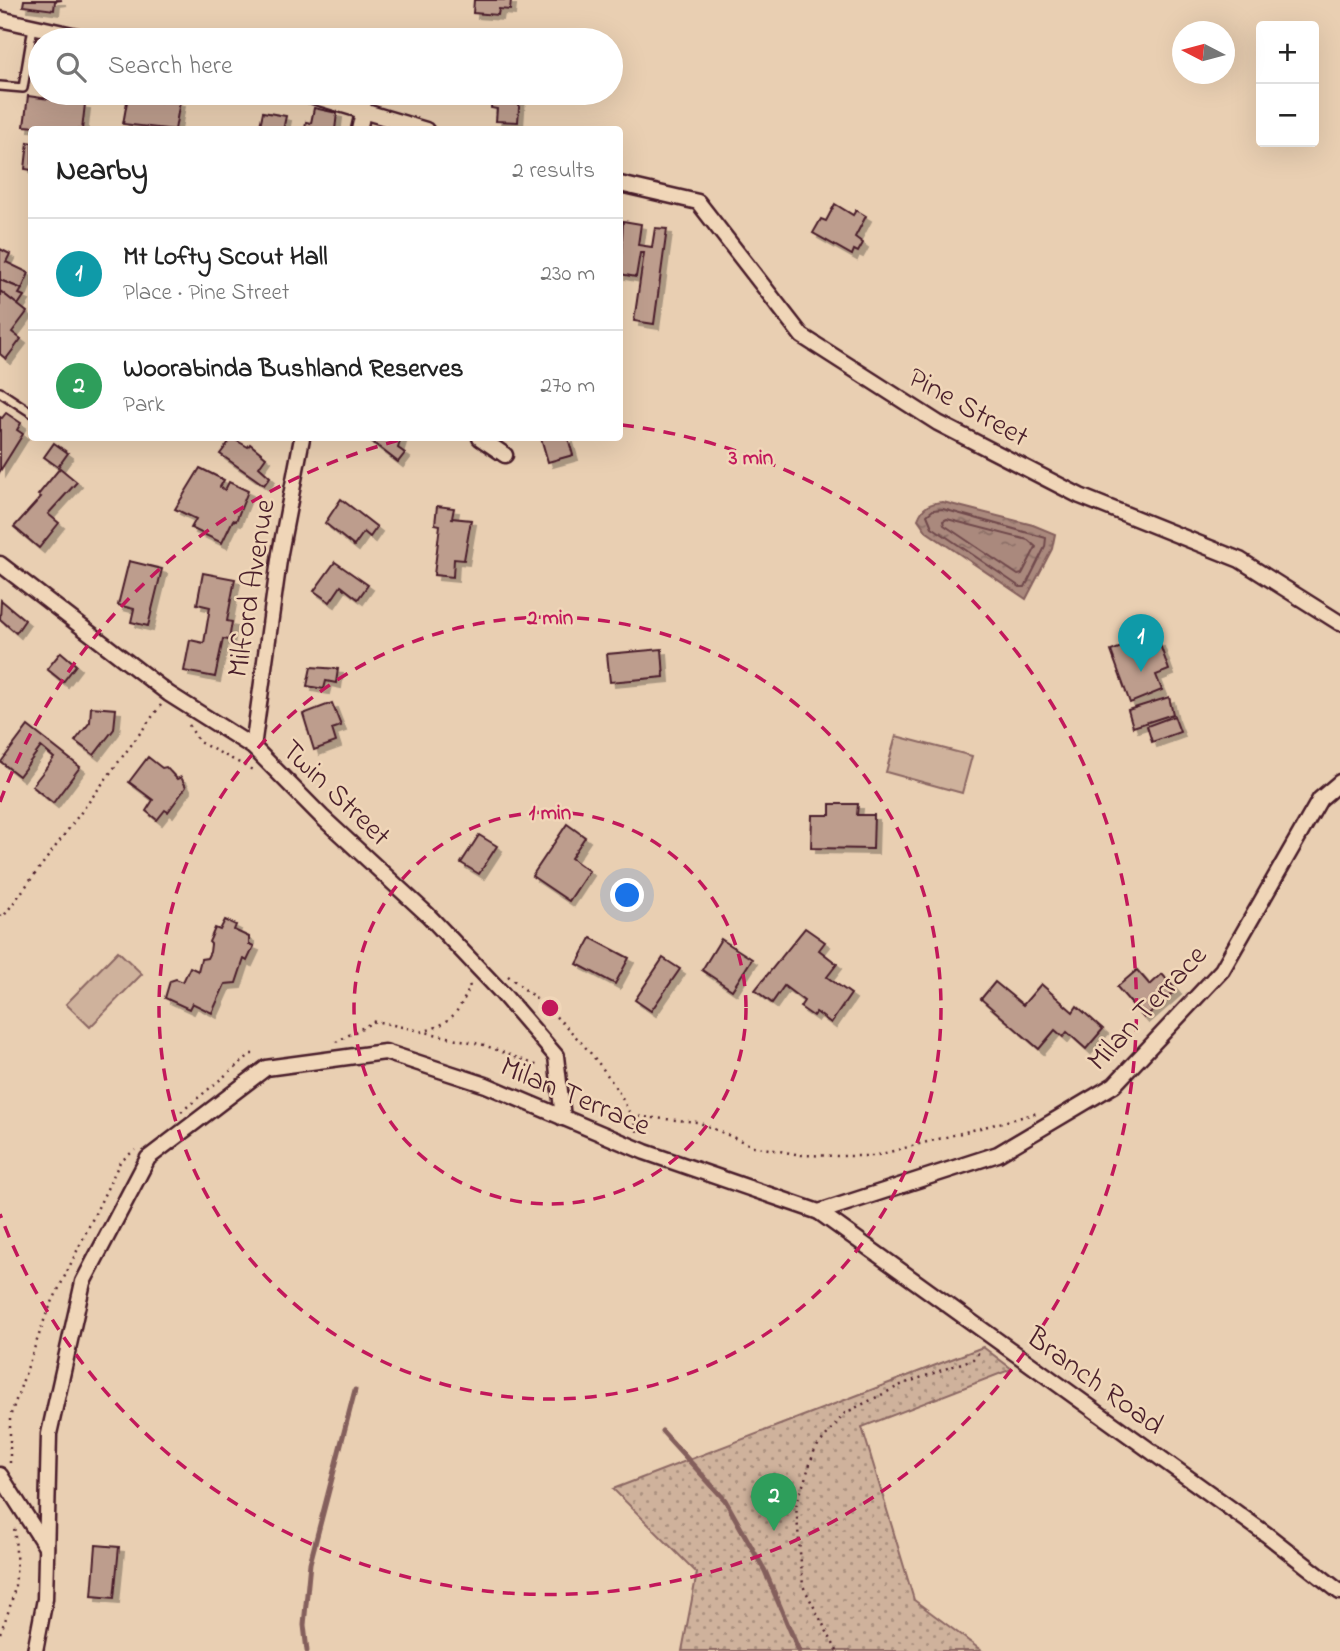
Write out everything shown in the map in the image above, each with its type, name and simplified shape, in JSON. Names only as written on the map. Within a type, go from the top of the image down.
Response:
[{"type":"street","points":[[0,19],[38,28]]},
{"type":"street","points":[[352,105],[415,126]]},
{"type":"street","points":[[360,126],[364,108]]},
{"type":"street","name":"Pine Street","points":[[623,185],[698,202],[802,336],[938,423],[1080,496],[1240,560],[1340,623]]},
{"type":"street","name":"Milford Avenue","points":[[253,747],[280,553],[301,441]]},
{"type":"street","points":[[484,441],[505,456]]},
{"type":"street","name":"Twin Street","points":[[0,564],[169,694],[253,747],[471,959],[555,1056],[563,1118]]},
{"type":"street","name":"Milan Terrace","points":[[35,1651],[45,1599],[49,1434],[83,1282],[148,1158],[266,1068],[385,1052],[486,1085],[645,1153],[819,1212],[998,1154],[1114,1085],[1222,970],[1312,811],[1320,799],[1340,782]]},
{"type":"street","name":"Branch Road","points":[[819,1212],[1266,1534],[1340,1592]]},
{"type":"street","points":[[0,1475],[47,1548]]},
{"type":"lane","points":[[0,86],[23,88],[28,58]]},
{"type":"lane","points":[[0,392],[28,410]]},
{"type":"path","points":[[0,915],[3,917],[61,844],[169,694]]},
{"type":"path","points":[[188,724],[199,742],[260,774]]},
{"type":"path","points":[[503,972],[544,1004],[601,1066],[632,1116],[645,1153]]},
{"type":"path","points":[[418,1032],[443,1026],[459,1010],[470,987],[467,976]]},
{"type":"path","points":[[334,1043],[374,1021],[484,1045],[558,1073]]},
{"type":"path","points":[[180,1112],[251,1054],[263,1055]]},
{"type":"path","points":[[632,1116],[698,1122],[753,1146],[789,1152],[862,1156],[914,1147],[961,1131],[1041,1112]]},
{"type":"path","points":[[10,1488],[10,1417],[46,1315],[120,1162],[140,1146]]},
{"type":"path","points":[[837,1651],[803,1586],[796,1506],[815,1449],[845,1413],[903,1384],[973,1359],[992,1339]]},
{"type":"path","points":[[0,1633],[16,1595],[18,1573],[13,1525]]},
{"type":"shaded area","points":[[896,736],[972,756],[962,793],[886,772]]},
{"type":"shaded area","points":[[118,951],[142,974],[90,1027],[66,1004]]},
{"type":"shaded area","points":[[983,1347],[1012,1369],[862,1427],[914,1600],[982,1651],[682,1651],[697,1573],[613,1489]]},
{"type":"water","points":[[943,502],[1033,525],[1055,534],[1052,549],[1026,599],[927,532],[918,519],[922,511],[934,503]]},
{"type":"building","points":[[24,0],[62,0],[55,1],[54,10],[23,6]]},
{"type":"building","points":[[474,0],[511,0],[510,10],[499,9],[498,15],[473,13]]},
{"type":"building","points":[[28,96],[28,105],[85,105],[82,126],[24,126]]},
{"type":"building","points":[[126,105],[179,105],[176,126],[123,124]]},
{"type":"building","points":[[491,105],[519,105],[518,122],[496,121],[497,109],[491,108]]},
{"type":"building","points":[[314,108],[337,113],[335,126],[306,126],[306,122],[311,123]]},
{"type":"building","points":[[263,112],[286,116],[284,126],[260,126]]},
{"type":"building","points":[[28,142],[28,169],[25,169]]},
{"type":"building","points":[[835,204],[853,215],[856,210],[866,216],[855,237],[863,243],[858,252],[854,250],[852,255],[813,233],[821,219],[826,221]]},
{"type":"building","points":[[623,221],[641,224],[638,245],[652,247],[655,228],[667,229],[654,324],[634,321],[644,253],[640,253],[636,277],[623,275]]},
{"type":"building","points":[[0,249],[10,254],[6,262],[28,273],[28,275],[22,289],[0,280]]},
{"type":"building","points":[[0,280],[22,289],[19,294],[24,296],[18,305],[0,291]]},
{"type":"building","points":[[0,291],[27,312],[12,332],[21,339],[6,359],[0,354]]},
{"type":"building","points":[[6,413],[21,423],[17,430],[23,434],[0,471],[0,417]]},
{"type":"building","points":[[230,441],[237,441],[248,447],[250,444],[266,457],[259,467],[270,477],[264,485],[220,454]]},
{"type":"building","points":[[371,441],[400,441],[398,448],[405,453],[398,462]]},
{"type":"building","points":[[542,441],[569,441],[573,455],[548,462]]},
{"type":"building","points":[[54,443],[68,453],[58,467],[44,457]]},
{"type":"building","points":[[60,468],[77,482],[48,514],[59,523],[39,548],[14,527],[41,497],[38,495]]},
{"type":"building","points":[[200,468],[224,480],[220,487],[225,490],[229,482],[248,491],[236,521],[233,520],[222,543],[191,528],[196,519],[175,509]]},
{"type":"building","points":[[341,499],[377,527],[370,537],[364,532],[354,546],[325,523]]},
{"type":"building","points":[[437,506],[454,508],[452,518],[471,520],[464,560],[454,559],[453,577],[434,575],[440,525],[435,524]]},
{"type":"building","points":[[129,561],[162,569],[148,626],[131,622],[134,609],[118,605]]},
{"type":"building","points":[[335,562],[368,585],[358,599],[341,586],[330,602],[314,591]]},
{"type":"building","points":[[203,573],[235,579],[227,621],[232,622],[229,640],[223,639],[215,677],[184,671],[190,640],[204,643],[210,607],[197,604]]},
{"type":"building","points":[[1,600],[25,620],[16,633],[0,619]]},
{"type":"building","points":[[1145,638],[1148,645],[1159,642],[1169,670],[1156,675],[1162,690],[1130,703],[1111,651]]},
{"type":"building","points":[[662,649],[664,677],[610,682],[607,654]]},
{"type":"building","points":[[61,652],[76,665],[63,682],[47,669]]},
{"type":"building","points":[[311,667],[338,669],[336,683],[326,681],[324,689],[307,686]]},
{"type":"building","points":[[1169,697],[1173,714],[1133,727],[1128,710]]},
{"type":"building","points":[[332,703],[341,726],[332,729],[336,742],[314,750],[303,714]]},
{"type":"building","points":[[91,707],[116,709],[114,729],[94,755],[75,741],[90,722]]},
{"type":"building","points":[[1174,716],[1180,732],[1152,742],[1147,726]]},
{"type":"building","points":[[28,726],[80,767],[53,803],[32,786],[54,758],[41,747],[19,776],[1,762]]},
{"type":"building","points":[[148,757],[162,768],[166,767],[177,779],[181,777],[186,787],[168,812],[165,810],[157,820],[146,811],[153,800],[129,782]]},
{"type":"building","points":[[830,804],[858,804],[857,815],[874,815],[873,849],[811,848],[812,815],[830,815]]},
{"type":"building","points":[[567,824],[585,837],[571,858],[589,871],[569,901],[532,876]]},
{"type":"building","points":[[479,835],[497,846],[479,874],[461,863]]},
{"type":"building","points":[[225,920],[236,925],[234,930],[249,937],[249,944],[254,946],[247,961],[244,959],[236,983],[225,984],[212,1013],[192,1003],[189,1009],[165,998],[170,981],[176,979],[183,982],[190,967],[198,971],[201,959],[207,958],[210,952],[209,942],[215,928],[220,930]]},
{"type":"building","points":[[805,928],[825,942],[819,950],[837,964],[827,977],[851,994],[831,1023],[816,1012],[813,1016],[800,1007],[804,1001],[784,986],[772,1003],[755,990]]},
{"type":"building","points":[[591,938],[629,958],[615,984],[577,964]]},
{"type":"building","points":[[721,939],[752,959],[732,990],[702,970]]},
{"type":"building","points":[[663,958],[680,969],[651,1011],[635,1000]]},
{"type":"building","points":[[1137,970],[1150,985],[1162,974],[1176,990],[1144,1018],[1117,987]]},
{"type":"building","points":[[995,982],[1023,1005],[1041,984],[1073,1012],[1077,1006],[1103,1029],[1086,1049],[1067,1032],[1063,1037],[1055,1030],[1039,1049],[981,999]]},
{"type":"building","points":[[96,1545],[119,1547],[114,1598],[92,1596]]},
{"type":"waterway","points":[[307,1651],[304,1625],[310,1563],[355,1390]]},
{"type":"waterway","points":[[662,1431],[725,1500],[765,1571],[799,1651]]},
{"type":"place","name":"Mt Lofty Scout Hall","points":[[1141,672]]},
{"type":"place","name":"Woorabinda Bushland Reserves","points":[[774,1531]]}]
